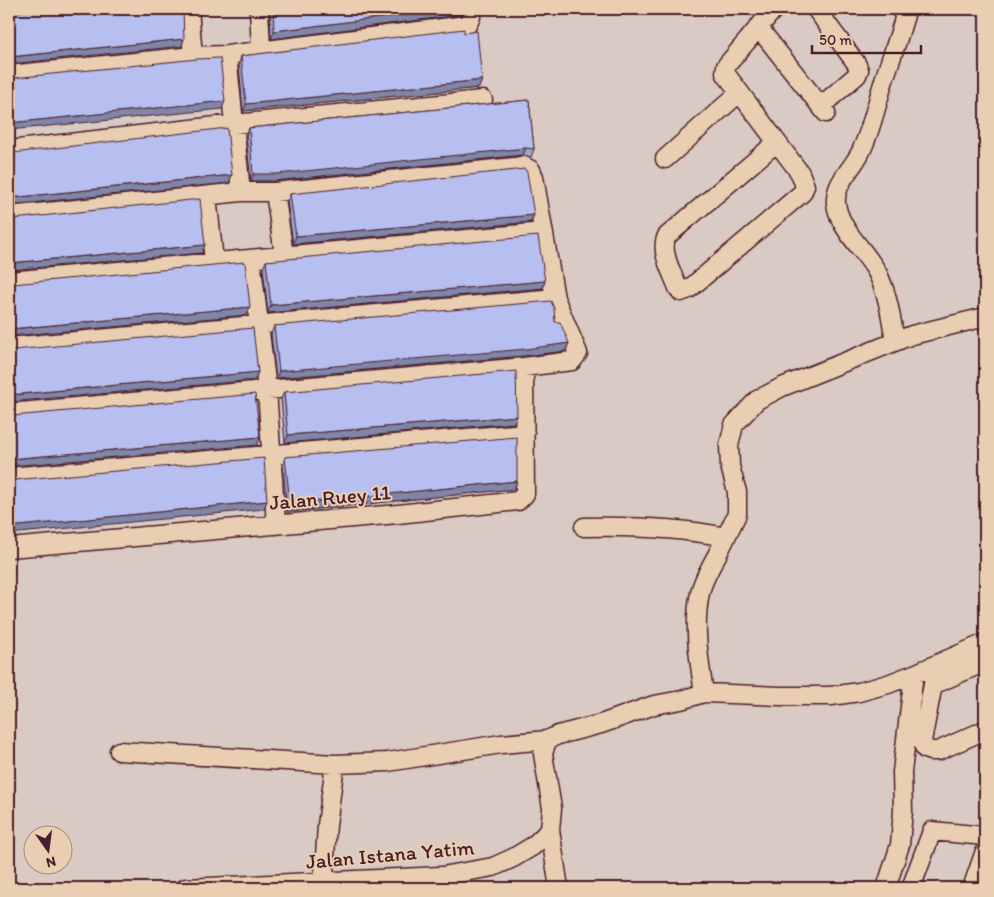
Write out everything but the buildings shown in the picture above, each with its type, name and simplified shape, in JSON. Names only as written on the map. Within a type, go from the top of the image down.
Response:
[{"type":"street","points":[[9,10],[19,9]]},
{"type":"street","points":[[189,9],[193,56]]},
{"type":"street","points":[[259,9],[261,49]]},
{"type":"street","points":[[9,75],[227,54],[467,25],[471,17],[470,9]]},
{"type":"street","points":[[774,9],[726,66],[725,73],[804,180],[805,186],[802,193],[688,289],[681,292],[665,251],[667,236],[776,143]]},
{"type":"street","points":[[758,27],[824,109],[857,75],[859,70],[856,63],[816,9]]},
{"type":"street","points":[[895,341],[889,300],[876,272],[843,223],[836,203],[838,188],[862,151],[896,48],[904,11]]},
{"type":"street","points":[[227,54],[241,192]]},
{"type":"street","points":[[665,159],[739,93]]},
{"type":"street","points":[[9,150],[234,124],[483,100]]},
{"type":"street","points":[[9,216],[241,192],[275,192],[524,166],[531,170],[534,177],[555,298],[578,353],[572,361],[524,367],[9,413]]},
{"type":"street","points":[[275,192],[284,255]]},
{"type":"street","points":[[207,196],[214,261]]},
{"type":"street","points":[[9,281],[543,232]]},
{"type":"street","points":[[251,259],[267,389],[276,525]]},
{"type":"street","points":[[9,347],[555,298]]},
{"type":"street","points":[[704,693],[697,629],[700,593],[737,514],[737,492],[730,466],[729,445],[734,425],[757,400],[782,387],[912,335],[985,317]]},
{"type":"street","name":"Jalan Ruey 11","points":[[9,548],[276,525],[518,501],[525,494],[524,367]]},
{"type":"street","points":[[9,477],[525,433]]},
{"type":"street","points":[[584,527],[621,526],[654,528],[726,537]]},
{"type":"street","points":[[119,751],[335,764],[388,762],[501,744],[547,740],[558,735],[601,724],[654,705],[682,700],[704,693],[831,696],[859,692],[914,674],[985,643]]},
{"type":"street","points":[[933,685],[985,662]]},
{"type":"street","points":[[937,664],[922,741],[925,749],[938,751],[985,730]]},
{"type":"street","points":[[886,888],[900,845],[903,811],[902,772],[914,674]]},
{"type":"street","points":[[547,740],[543,754],[552,808],[550,830],[559,888]]},
{"type":"street","points":[[323,886],[327,825],[335,764]]},
{"type":"street","name":"Jalan Istana Yatim","points":[[185,888],[323,886],[442,876],[493,867],[513,858],[532,846],[550,830]]},
{"type":"street","points":[[911,888],[932,831],[985,836]]},
{"type":"street","points":[[972,888],[985,851]]}]
